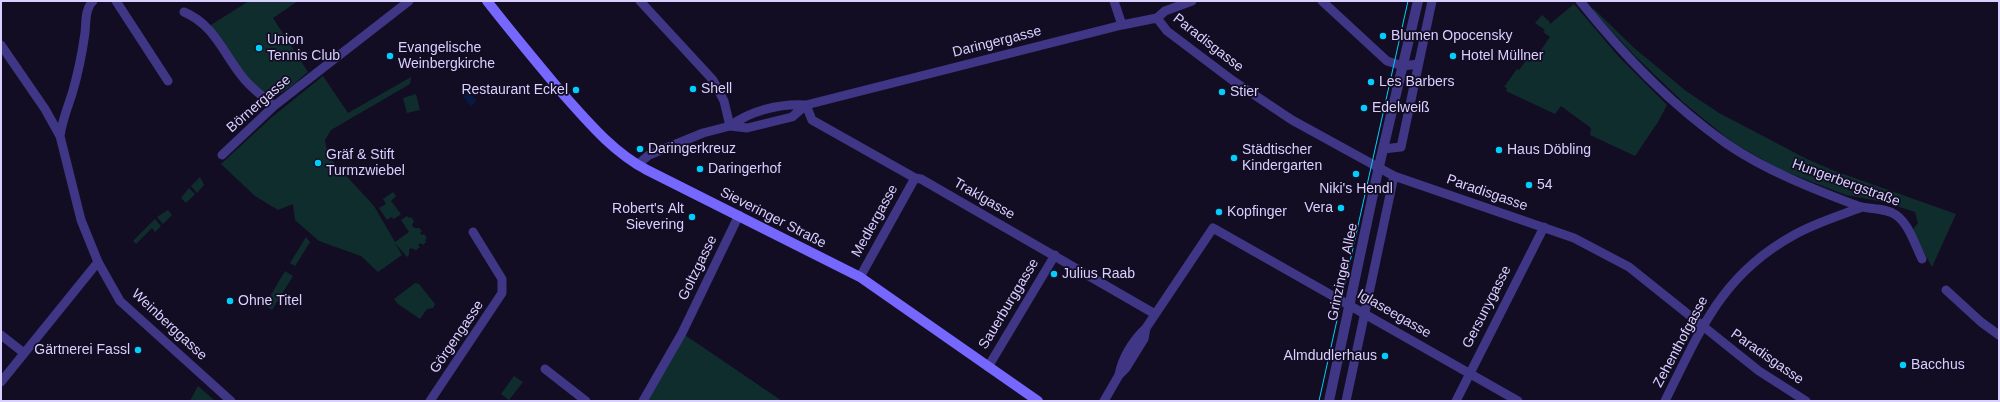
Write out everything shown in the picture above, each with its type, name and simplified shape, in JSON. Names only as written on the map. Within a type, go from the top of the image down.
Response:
[{"type":"main road","name":"Sieveringer Straße","points":[[487,1],[523,47],[591,126],[620,153],[636,164],[739,215],[860,278],[1038,401]]},
{"type":"street","points":[[60,136],[62,119],[71,95],[81,56],[87,12],[93,1]]},
{"type":"street","points":[[116,1],[168,81]]},
{"type":"street","name":"Börnergasse","points":[[222,155],[274,106],[409,1]]},
{"type":"street","points":[[640,1],[713,80],[724,101],[730,126]]},
{"type":"street","points":[[1114,1],[1122,25]]},
{"type":"street","name":"Daringergasse","points":[[730,126],[743,116],[791,104],[806,105],[1122,25],[1156,18],[1165,11],[1192,1]]},
{"type":"street","points":[[1322,1],[1387,61],[1403,66],[1418,64]]},
{"type":"street","name":"Grinzinger Allee","points":[[1329,401],[1379,166],[1418,1]]},
{"type":"street","points":[[1384,149],[1401,147],[1432,1]]},
{"type":"street","name":"Hungerbergstraße","points":[[1580,1],[1648,80],[1690,116],[1728,144],[1773,171],[1862,207],[1889,211],[1903,221],[1922,259]]},
{"type":"street","points":[[184,12],[202,21],[241,75],[254,90],[274,106]]},
{"type":"street","name":"Paradisgasse","points":[[1156,18],[1167,31],[1232,80],[1292,120],[1379,166],[1394,176],[1574,238],[1629,267],[1656,287],[1702,327],[1761,372],[1806,401]]},
{"type":"street","points":[[1,45],[45,109],[60,136]]},
{"type":"street","name":"Daringergasse","points":[[636,164],[649,155],[702,133],[730,126],[748,128],[792,117],[806,105]]},
{"type":"street","name":"Traklgasse","points":[[806,105],[812,120],[915,178],[921,179],[1155,314]]},
{"type":"street","name":"Weinberggasse","points":[[60,136],[81,220],[98,262],[120,301],[231,401]]},
{"type":"street","points":[[1346,401],[1394,176]]},
{"type":"street","name":"Medlergasse","points":[[860,278],[915,178]]},
{"type":"street","name":"Zehenthofgasse","points":[[1666,401],[1702,327],[1724,293],[1735,281],[1780,243],[1817,224],[1862,207]]},
{"type":"street","name":"Goltzgasse","points":[[643,401],[682,333],[739,215]]},
{"type":"street","name":"Gersunygasse","points":[[1456,401],[1544,227]]},
{"type":"street","name":"Iglaseegasse","points":[[1155,314],[1213,228],[1518,401]]},
{"type":"street","name":"Görgengasse","points":[[430,401],[500,298],[503,287],[502,279],[472,232]]},
{"type":"street","name":"Sauerburggasse","points":[[988,367],[1055,255]]},
{"type":"street","points":[[1,382],[98,262]]},
{"type":"street","points":[[1946,290],[1980,322],[1999,336]]},
{"type":"street","points":[[1104,401],[1119,375],[1126,368],[1144,339],[1146,328],[1155,314]]},
{"type":"street","points":[[1,335],[24,353]]},
{"type":"street","points":[[545,369],[586,401]]},
{"type":"green space","name":"Union Tennis Club","points":[[249,1],[298,1],[273,18],[308,72],[291,87],[279,93],[266,94],[258,91],[213,31],[211,25]]},
{"type":"green space","points":[[1574,4],[1619,57],[1667,105],[1658,122],[1635,156],[1590,135],[1591,128],[1561,106],[1555,114],[1506,91],[1507,88],[1504,87],[1517,69],[1519,70],[1525,62],[1526,55],[1534,60],[1550,37],[1543,32],[1545,30],[1535,23],[1542,15],[1549,21],[1550,24]]},
{"type":"green space","points":[[1594,9],[1633,47],[1686,91],[1719,113],[1805,158],[1832,170],[1956,214],[1932,267],[1914,234],[1914,228],[1918,223],[1915,212],[1884,202],[1846,195],[1781,170],[1732,142],[1683,102],[1634,55],[1592,10]]},
{"type":"green space","points":[[323,76],[348,113],[411,77],[410,84],[331,130],[325,140],[328,156],[374,206],[395,242],[409,232],[401,220],[407,216],[409,218],[411,217],[414,221],[412,225],[414,228],[419,228],[422,231],[420,233],[422,235],[424,234],[427,238],[425,240],[426,242],[423,245],[421,243],[418,245],[420,247],[416,250],[411,248],[407,257],[395,243],[402,255],[378,272],[361,256],[319,241],[295,220],[293,204],[278,210],[255,196],[221,164],[272,117]]},
{"type":"green space","points":[[416,94],[420,110],[407,113],[403,98]]},
{"type":"green space","points":[[200,177],[204,185],[197,193],[191,186]]},
{"type":"green space","points":[[189,188],[195,194],[186,203],[181,198]]},
{"type":"green space","points":[[393,192],[396,196],[391,201],[401,214],[394,219],[391,217],[387,220],[379,208],[386,204],[383,199]]},
{"type":"green space","points":[[168,210],[172,215],[163,224],[157,217]]},
{"type":"green space","points":[[155,219],[161,226],[155,232],[152,228],[136,244],[133,241]]},
{"type":"green space","points":[[306,237],[310,242],[295,266],[290,263]]},
{"type":"green space","points":[[285,271],[293,276],[272,310],[265,305]]},
{"type":"green space","points":[[415,283],[419,284],[435,304],[433,308],[427,309],[420,319],[398,304],[394,299]]},
{"type":"green space","points":[[682,333],[782,401],[643,401]]},
{"type":"green space","points":[[514,376],[523,382],[509,400],[501,394]]},
{"type":"green space","points":[[198,386],[215,401],[190,401]]},
{"type":"water","points":[[466,89],[477,101],[471,106],[461,94]]},
{"type":"tram line","points":[[1319,401],[1408,1]]},
{"type":"place","name":"Blumen Opocensky","points":[[1383,36]]},
{"type":"place","name":"Union Tennis Club","points":[[259,48]]},
{"type":"place","name":"Evangelische Weinbergkirche","points":[[390,56]]},
{"type":"place","name":"Hotel Müllner","points":[[1453,56]]},
{"type":"place","name":"Les Barbers","points":[[1371,82]]},
{"type":"place","name":"Shell","points":[[693,89]]},
{"type":"place","name":"Restaurant Eckel","points":[[576,90]]},
{"type":"place","name":"Stier","points":[[1222,92]]},
{"type":"place","name":"Edelweiß","points":[[1364,108]]},
{"type":"place","name":"Daringerkreuz","points":[[640,149]]},
{"type":"place","name":"Haus Döbling","points":[[1499,150]]},
{"type":"place","name":"Städtischer Kindergarten","points":[[1234,158]]},
{"type":"place","name":"Gräf & Stift Turmzwiebel","points":[[318,163]]},
{"type":"place","name":"Daringerhof","points":[[700,169]]},
{"type":"place","name":"Niki's Hendl","points":[[1356,174]]},
{"type":"place","name":"54","points":[[1529,185]]},
{"type":"place","name":"Vera","points":[[1341,208]]},
{"type":"place","name":"Kopfinger","points":[[1219,212]]},
{"type":"place","name":"Robert's Alt Sievering","points":[[692,217]]},
{"type":"place","name":"Julius Raab","points":[[1054,274]]},
{"type":"place","name":"Ohne Titel","points":[[230,301]]},
{"type":"place","name":"Gärtnerei Fassl","points":[[138,350]]},
{"type":"place","name":"Almdudlerhaus","points":[[1385,356]]},
{"type":"place","name":"Bacchus","points":[[1903,365]]}]
